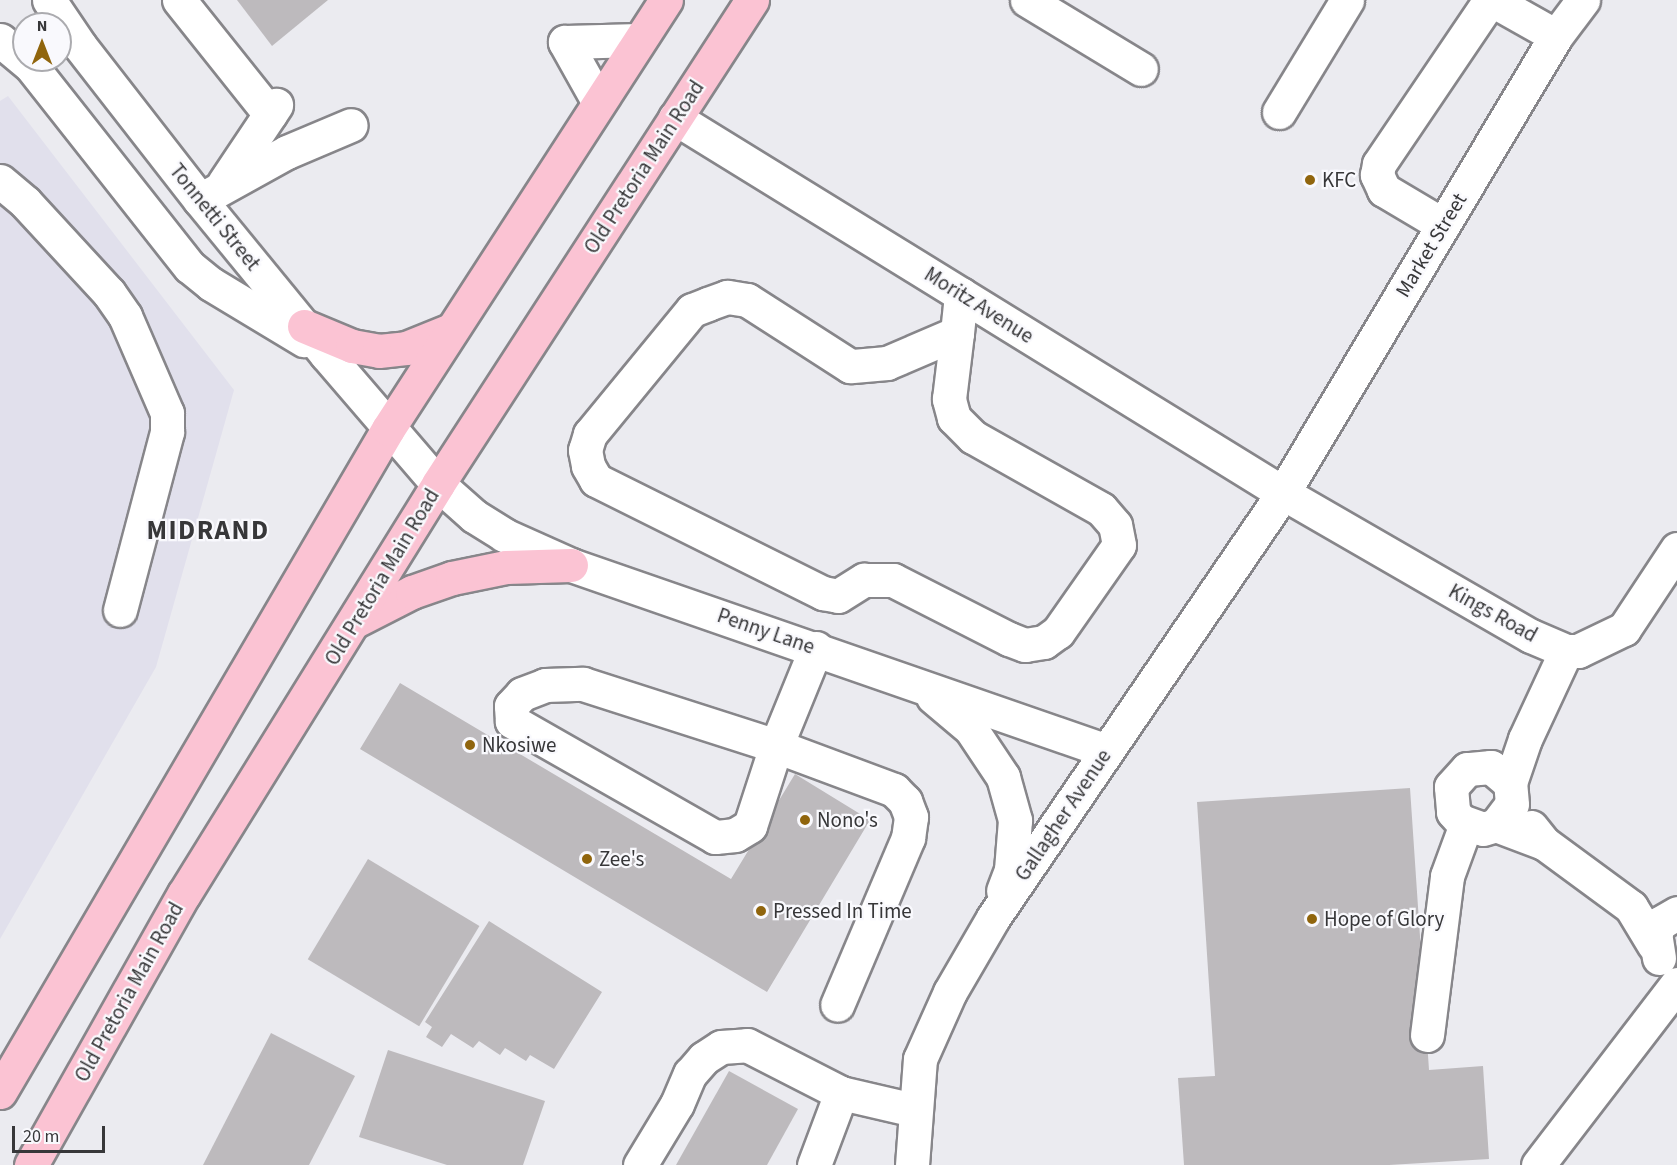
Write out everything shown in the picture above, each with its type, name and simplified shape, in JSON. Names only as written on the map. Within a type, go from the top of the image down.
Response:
[{"type":"main road","points":[[0,1092],[388,429],[598,101],[666,0]]},
{"type":"main road","name":"Old Pretoria Main Road","points":[[31,1165],[184,894],[357,620],[438,484],[752,0]]},
{"type":"main road","points":[[304,326],[352,346],[379,351],[406,348],[451,330]]},
{"type":"main road","points":[[357,620],[412,592],[452,578],[506,567],[571,565]]},
{"type":"street","points":[[179,0],[273,109],[212,192]]},
{"type":"street","points":[[1027,0],[1141,69]]},
{"type":"street","points":[[1279,112],[1347,0]]},
{"type":"street","points":[[1443,225],[1384,190],[1377,175],[1379,164],[1491,0],[1556,36]]},
{"type":"street","name":"Market Street","points":[[1283,493],[1556,36],[1583,0]]},
{"type":"street","name":"Tonnetti Street","points":[[72,39],[212,192],[304,326],[388,429],[438,484]]},
{"type":"street","points":[[0,40],[31,66],[189,267],[211,284],[326,354]]},
{"type":"street","points":[[598,101],[565,42],[639,40]]},
{"type":"street","name":"Moritz Avenue","points":[[675,118],[1283,493]]},
{"type":"street","points":[[212,192],[351,125]]},
{"type":"street","points":[[0,181],[13,208],[110,293],[125,315],[167,413],[164,444],[120,610]]},
{"type":"street","points":[[957,333],[887,363],[850,366],[747,300],[727,297],[692,310],[590,435],[585,450],[588,466],[596,480],[823,593],[838,596],[864,580],[893,580],[1009,639],[1025,645],[1044,642],[1058,632],[1119,545],[1115,525],[1101,509],[973,436],[954,418],[949,399],[957,333],[961,294]]},
{"type":"street","name":"Penny Lane","points":[[438,484],[474,516],[504,535],[571,565],[912,681],[1107,751]]},
{"type":"street","name":"Kings Road","points":[[1283,493],[1531,636],[1566,651]]},
{"type":"street","name":"Gallagher Avenue","points":[[912,1165],[914,1110],[920,1059],[950,992],[993,918],[1283,493]]},
{"type":"street","points":[[1427,1035],[1447,876],[1496,809],[1525,739],[1566,651],[1592,648],[1624,629],[1677,549]]},
{"type":"street","points":[[816,648],[776,746],[750,826],[735,835],[715,837],[512,721],[511,706],[522,694],[545,685],[583,684],[776,746],[894,790],[905,801],[910,817],[908,838],[837,1005]]},
{"type":"street","points":[[912,681],[972,729],[1003,777],[1015,820],[1011,870],[993,918]]},
{"type":"street","points":[[1525,739],[1479,766],[1467,769],[1451,787],[1453,812],[1496,809],[1630,907],[1663,957]]},
{"type":"street","points":[[1479,766],[1491,767],[1496,809]]},
{"type":"street","points":[[1630,907],[1673,914]]},
{"type":"street","points":[[1643,1026],[1663,957],[1658,927],[1673,914]]},
{"type":"street","points":[[1538,1165],[1677,984]]},
{"type":"street","points":[[640,1165],[677,1104],[690,1074],[704,1058],[721,1047],[747,1045],[841,1093],[914,1110]]},
{"type":"street","points":[[814,1165],[841,1093]]},
{"type":"shaded area","points":[[8,96],[234,390],[156,667],[0,939],[0,101]]},
{"type":"building","points":[[237,0],[328,0],[272,46]]},
{"type":"building","points":[[400,683],[731,879],[795,774],[870,820],[767,992],[360,749]]},
{"type":"building","name":"Hope of Glory","points":[[1410,788],[1429,1070],[1483,1066],[1489,1159],[1389,1165],[1184,1165],[1178,1078],[1215,1076],[1197,802]]},
{"type":"building","points":[[368,859],[479,926],[419,1026],[308,959]]},
{"type":"building","points":[[489,921],[602,992],[554,1069],[530,1055],[526,1061],[505,1048],[500,1055],[479,1041],[473,1048],[451,1034],[442,1047],[426,1037],[432,1027],[425,1022]]},
{"type":"building","points":[[271,1033],[355,1076],[309,1165],[203,1165]]},
{"type":"building","points":[[388,1050],[545,1101],[523,1165],[447,1165],[359,1137]]},
{"type":"building","points":[[729,1071],[798,1109],[767,1165],[676,1165]]},
{"type":"place","name":"KFC","points":[[1310,180]]},
{"type":"place","name":"Nkosiwe","points":[[470,745]]},
{"type":"place","name":"Nono's","points":[[805,820]]},
{"type":"place","name":"Zee's","points":[[587,859]]},
{"type":"place","name":"Pressed In Time","points":[[761,911]]},
{"type":"place","name":"Hope of Glory","points":[[1312,919]]},
{"type":"district","name":"MIDRAND","points":[[208,531]]}]
